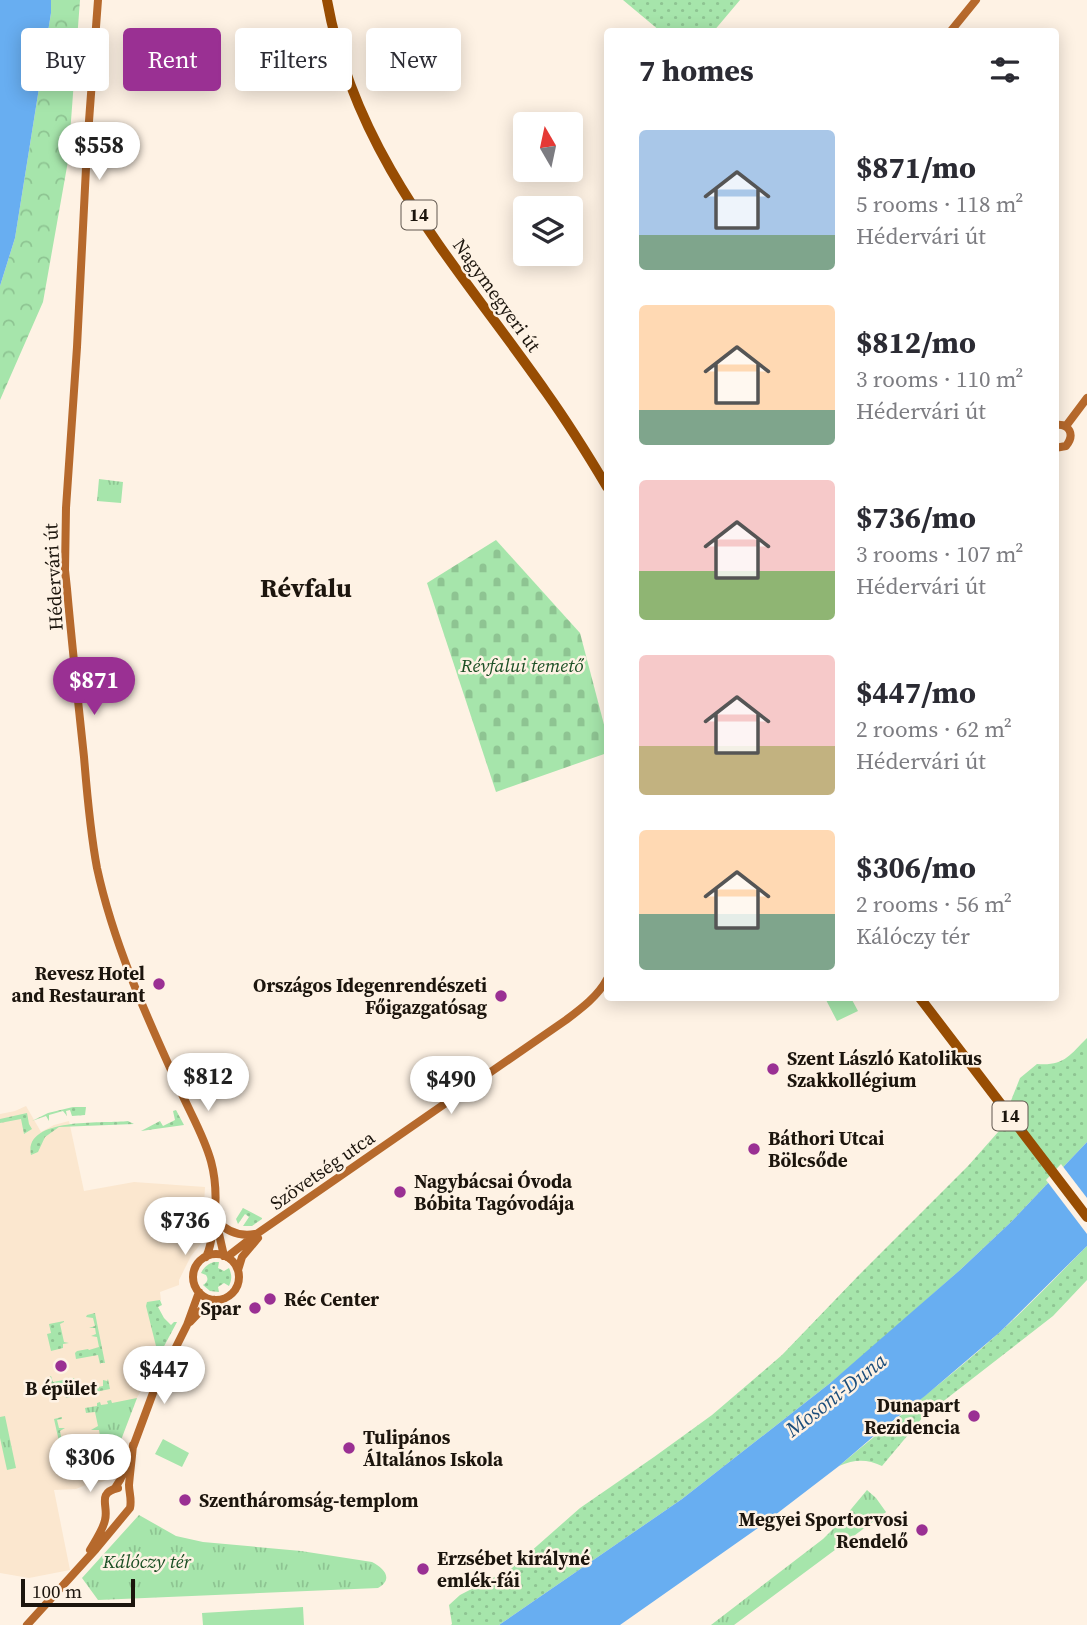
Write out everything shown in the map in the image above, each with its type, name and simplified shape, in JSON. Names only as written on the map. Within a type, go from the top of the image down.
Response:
[{"type":"main road","name":"Nagymegyeri út","points":[[327,0],[349,84],[373,139],[403,193],[547,393],[604,482]]},
{"type":"main road","name":"14","points":[[922,1001],[1087,1217]]},
{"type":"street","name":"Hédervári út","points":[[98,0],[66,508],[66,589],[89,810],[98,869],[141,1001],[209,1152],[215,1181],[216,1217],[225,1256]]},
{"type":"street","points":[[953,28],[976,0]]},
{"type":"street","points":[[1066,426],[1087,398]]},
{"type":"street","points":[[1059,424],[1066,426],[1071,433],[1066,446],[1059,447]]},
{"type":"street","name":"Szövetség utca","points":[[225,1256],[566,1020],[604,986]]},
{"type":"street","name":"Hédervári út","points":[[206,1257],[216,1217]]},
{"type":"street","points":[[216,1217],[224,1228],[233,1233],[248,1235],[261,1232]]},
{"type":"street","name":"Szövetség utca","points":[[238,1270],[243,1257],[261,1232]]},
{"type":"street","points":[[187,1325],[207,1304],[226,1298],[235,1290],[238,1270],[225,1256],[206,1257],[194,1271],[194,1283],[199,1292],[214,1300]]},
{"type":"street","points":[[84,1561],[104,1523],[105,1496],[115,1488],[122,1476],[153,1393],[187,1325],[199,1292]]},
{"type":"street","points":[[27,1625],[128,1511],[131,1504],[129,1494],[133,1445]]},
{"type":"street","points":[[115,1488],[123,1489],[129,1494]]},
{"type":"street","points":[[106,1509],[112,1514],[125,1514]]},
{"type":"shaded area","points":[[26,1106],[41,1132],[69,1121],[84,1191],[134,1182],[205,1187],[202,1242],[191,1256],[179,1285],[160,1292],[161,1300],[151,1302],[162,1350],[137,1398],[124,1431],[114,1473],[102,1482],[76,1489],[54,1490],[70,1570],[29,1578],[0,1573],[0,1114]]},
{"type":"green space","points":[[51,0],[80,0],[78,28],[49,28]]},
{"type":"green space","points":[[623,0],[740,0],[716,28],[656,28]]},
{"type":"green space","points":[[39,91],[73,91],[68,161],[43,302],[0,400],[0,286],[15,238]]},
{"type":"green space","points":[[99,479],[123,482],[121,503],[97,501]]},
{"type":"green space","name":"Révfalui temető","points":[[496,540],[580,633],[604,725],[604,754],[496,792],[427,583]]},
{"type":"green space","points":[[827,1001],[853,1001],[858,1011],[837,1021]]},
{"type":"green space","points":[[1087,1038],[1087,1142],[1011,1222],[960,1270],[829,1384],[682,1499],[499,1625],[451,1625],[449,1605],[460,1595],[512,1568],[580,1508],[712,1415],[782,1355],[999,1131],[1020,1078],[1037,1064],[1060,1061]]},
{"type":"green space","points":[[86,1107],[85,1115],[72,1116],[70,1110],[66,1111],[67,1116],[63,1111],[49,1115],[49,1121],[46,1116],[32,1121],[48,1113]]},
{"type":"green space","points":[[176,1110],[184,1125],[141,1131],[160,1121],[163,1126],[175,1120],[173,1111]]},
{"type":"green space","points":[[27,1113],[32,1129],[24,1134],[21,1119],[0,1123],[0,1119]]},
{"type":"green space","points":[[128,1121],[134,1124],[59,1127],[45,1137],[38,1152],[31,1155],[32,1142],[52,1128],[68,1124]]},
{"type":"green space","points":[[243,1208],[262,1219],[252,1226],[243,1226],[249,1217],[245,1214],[238,1224],[236,1219]]},
{"type":"green space","points":[[1087,1246],[1087,1280],[1053,1316],[923,1417],[882,1466],[861,1461],[839,1466],[1000,1332]]},
{"type":"green space","points":[[219,1262],[218,1268],[224,1271],[229,1268],[231,1275],[229,1286],[224,1283],[218,1287],[219,1292],[210,1291],[203,1285],[207,1278],[201,1273],[206,1266]]},
{"type":"green space","points":[[160,1300],[162,1305],[158,1307],[164,1318],[171,1325],[177,1322],[162,1350],[157,1350],[146,1306],[147,1302]]},
{"type":"green space","points":[[95,1313],[105,1363],[100,1364],[98,1355],[76,1359],[75,1353],[99,1347],[97,1337],[91,1336],[96,1334],[95,1328],[89,1328],[95,1326],[93,1318],[86,1317]]},
{"type":"green space","points":[[64,1321],[60,1324],[64,1342],[69,1343],[63,1344],[63,1348],[51,1351],[47,1334],[51,1333],[49,1324]]},
{"type":"green space","points":[[51,1376],[53,1382],[74,1378],[76,1385],[81,1384],[83,1390],[103,1386],[103,1380],[108,1379],[110,1389],[66,1398],[63,1383],[52,1385],[51,1381],[47,1382],[46,1377]]},
{"type":"green space","points":[[137,1398],[121,1440],[114,1473],[107,1472],[105,1460],[98,1459],[104,1457],[103,1450],[96,1450],[102,1447],[101,1441],[94,1442],[93,1439],[100,1436],[99,1430],[91,1430],[98,1426],[95,1412],[86,1413],[85,1408],[97,1406],[100,1402],[101,1405],[108,1404],[107,1401],[111,1400],[112,1403]]},
{"type":"green space","points":[[5,1416],[16,1468],[7,1470],[0,1438],[0,1417]]},
{"type":"green space","points":[[62,1417],[57,1420],[59,1428],[65,1428],[60,1431],[62,1442],[68,1443],[63,1445],[65,1455],[70,1455],[66,1458],[68,1468],[74,1469],[64,1474],[64,1458],[56,1457],[62,1455],[54,1419]]},
{"type":"green space","points":[[163,1439],[189,1453],[182,1467],[155,1454]]},
{"type":"green space","points":[[867,1490],[886,1512],[734,1625],[711,1625],[823,1539]]},
{"type":"green space","name":"Kálóczy tér","points":[[139,1515],[176,1536],[203,1542],[301,1551],[372,1562],[386,1574],[386,1581],[378,1588],[98,1600],[82,1578]]},
{"type":"green space","points":[[303,1607],[304,1625],[203,1625],[202,1613]]},
{"type":"water","points":[[0,0],[51,0],[49,28],[21,28],[21,91],[39,91],[15,238],[0,286]]},
{"type":"water","name":"Mosoni-Duna","points":[[1087,1142],[1087,1246],[1000,1332],[925,1396],[758,1528],[620,1625],[499,1625],[682,1499],[829,1384],[960,1270],[1011,1222]]},
{"type":"pier","points":[[1061,1164],[1087,1198],[1087,1234],[1046,1180]]},
{"type":"place","name":"Revesz Hotel and Restaurant","points":[[159,984]]},
{"type":"place","name":"Országos Idegenrendészeti Főigazgatósag","points":[[501,996]]},
{"type":"place","name":"Szent László Katolikus Szakkollégium","points":[[773,1069]]},
{"type":"place","name":"Báthori Utcai Bölcsőde","points":[[754,1149]]},
{"type":"place","name":"Nagybácsai Óvoda Bóbita Tagóvodája","points":[[400,1192]]},
{"type":"place","name":"Réc Center","points":[[270,1299]]},
{"type":"place","name":"Spar","points":[[255,1308]]},
{"type":"place","name":"B épület","points":[[61,1366]]},
{"type":"place","name":"Dunapart Rezidencia","points":[[974,1416]]},
{"type":"place","name":"Tulipános Általános Iskola","points":[[349,1448]]},
{"type":"place","name":"Szentháromság-templom","points":[[185,1500]]},
{"type":"place","name":"Megyei Sportorvosi Rendelő","points":[[922,1530]]},
{"type":"place","name":"Erzsébet királyné emlék-fái","points":[[423,1569]]},
{"type":"district","name":"Révfalu","points":[[306,588]]}]
